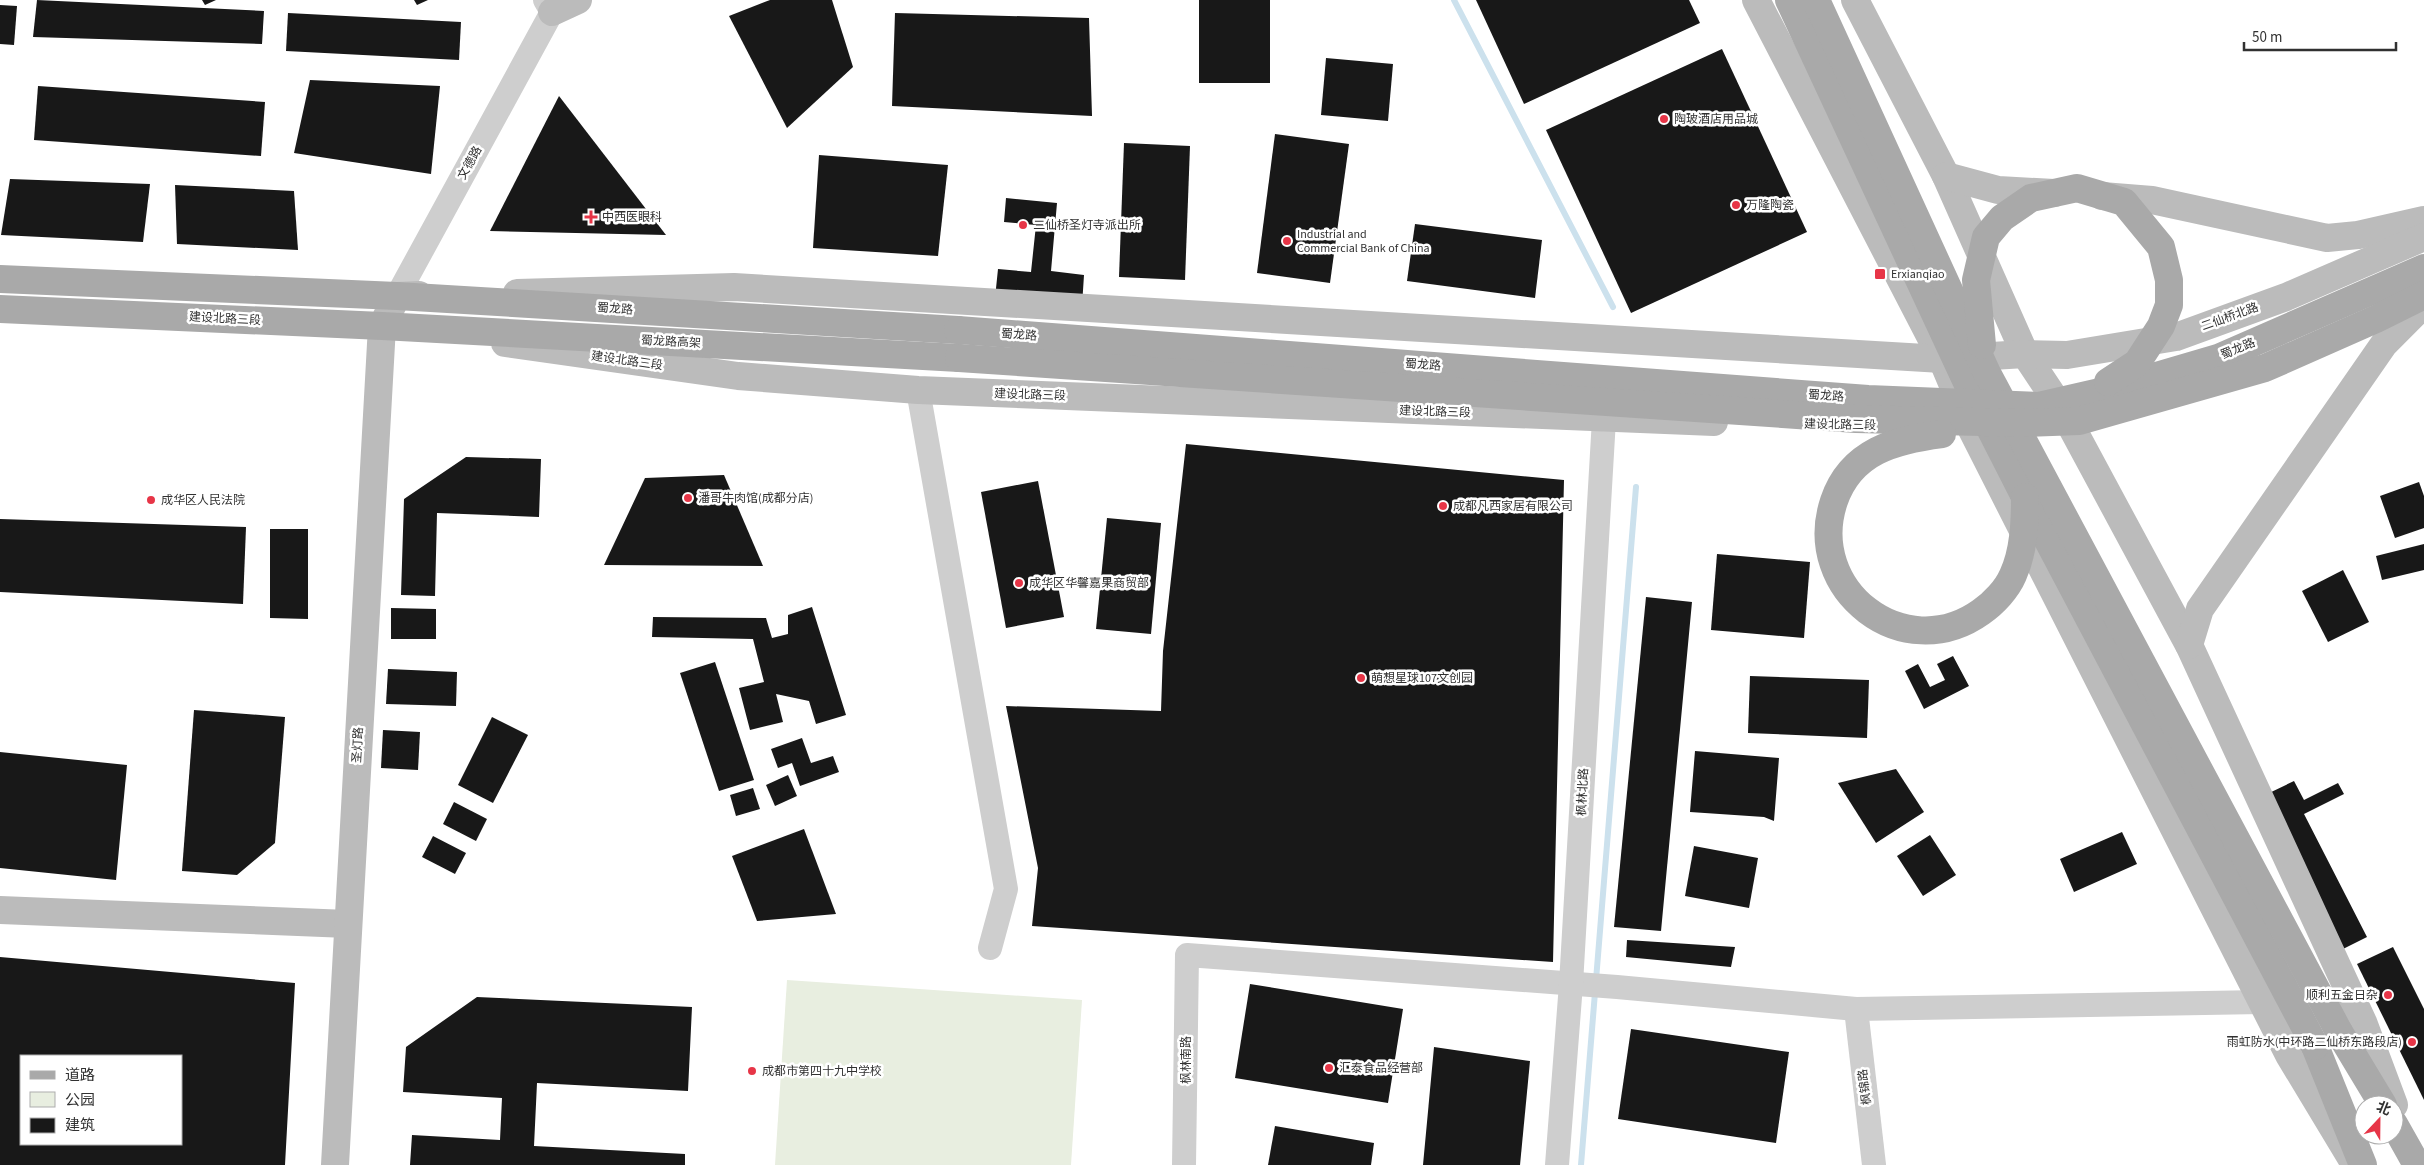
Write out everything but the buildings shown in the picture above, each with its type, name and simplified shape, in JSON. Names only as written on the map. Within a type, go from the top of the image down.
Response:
[{"type":"main road","points":[[548,6],[578,0]]},
{"type":"main road","points":[[1756,0],[1942,359],[1971,428],[2289,1055],[2356,1165]]},
{"type":"main road","points":[[1789,0],[1971,391],[2315,1046],[2363,1165]]},
{"type":"main road","points":[[1816,0],[1987,374],[2339,1032],[2377,1095]]},
{"type":"main road","points":[[1855,0],[1946,176],[2025,354],[2063,412],[2189,645],[2363,1022],[2390,1095]]},
{"type":"main road","points":[[1946,176],[1998,190],[2152,200],[2327,238],[2358,235],[2424,220]]},
{"type":"main road","points":[[1987,374],[1979,323],[1976,280],[1986,237],[2002,218],[2031,198],[2077,188],[2124,202],[2161,247],[2169,280],[2169,305],[2161,326],[2138,363],[2108,382],[2045,398],[1992,405]]},
{"type":"main road","name":"二仙桥北路","points":[[2025,354],[2067,355],[2176,337],[2286,297],[2424,237]]},
{"type":"main road","name":"蜀龙路","points":[[397,296],[958,330],[1868,399],[2039,406],[2109,390],[2218,358],[2424,268]]},
{"type":"main road","points":[[0,279],[397,296],[734,287],[1942,359],[2025,354]]},
{"type":"main road","points":[[2063,412],[2206,369],[2424,288]]},
{"type":"main road","name":"蜀龙路","points":[[959,358],[1856,419],[2023,423],[2079,421],[2265,368],[2376,319],[2424,295]]},
{"type":"main road","name":"文德路","points":[[382,326],[397,296]]},
{"type":"main road","points":[[2189,645],[2200,609],[2384,344],[2424,304]]},
{"type":"main road","name":"建设北路三段","points":[[0,309],[382,326],[738,376],[918,390],[1604,419],[1971,428],[2063,412]]},
{"type":"main road","name":"蜀龙路高架","points":[[382,326],[959,358]]},
{"type":"main road","name":"圣灯路","points":[[335,1165],[382,326]]},
{"type":"main road","points":[[2023,423],[1917,437],[1884,445],[1856,464],[1838,489],[1828,518],[1828,548],[1838,577],[1855,602],[1880,620],[1909,630],[1940,630],[1969,621],[1994,603],[2013,576],[2022,543],[2025,497]]},
{"type":"main road","points":[[0,910],[348,924]]},
{"type":"main road","points":[[2404,1132],[2414,1159]]},
{"type":"main road","points":[[2404,1142],[2414,1159]]},
{"type":"street","name":"文德路","points":[[397,296],[548,6]]},
{"type":"street","points":[[918,390],[1006,889],[990,948]]},
{"type":"street","name":"枫林北路","points":[[1557,1165],[1579,985],[1604,419]]},
{"type":"street","name":"枫林南路","points":[[1184,1165],[1187,955],[1579,985]]},
{"type":"street","points":[[1579,985],[1856,1009],[2262,1002]]},
{"type":"street","name":"枫锦路","points":[[1856,1009],[1874,1165]]},
{"type":"green space","points":[[787,980],[1082,1000],[1071,1165],[775,1165]]},
{"type":"waterway","points":[[1454,0],[1613,307]]},
{"type":"waterway","points":[[1581,1165],[1636,487]]},
{"type":"place","name":"陶玻酒店用品城","points":[[1664,119]]},
{"type":"place","name":"万隆陶瓷","points":[[1736,205]]},
{"type":"place","name":"中西医眼科","points":[[591,217]]},
{"type":"place","name":"二仙桥圣灯寺派出所","points":[[1023,225]]},
{"type":"place","name":"Industrial and Commercial Bank of China","points":[[1287,241]]},
{"type":"place","name":"Erxianqiao","points":[[1880,274]]},
{"type":"place","name":"潘哥牛肉馆(成都分店)","points":[[688,498]]},
{"type":"place","name":"成华区人民法院","points":[[151,500]]},
{"type":"place","name":"成都凡西家居有限公司","points":[[1443,506]]},
{"type":"place","name":"成华区华馨嘉果商贸部","points":[[1019,583]]},
{"type":"place","name":"萌想星球107文创园","points":[[1361,678]]},
{"type":"place","name":"顺利五金日杂","points":[[2388,995]]},
{"type":"place","name":"雨虹防水(中环路二仙桥东路段店)","points":[[2412,1042]]},
{"type":"place","name":"汇泰食品经营部","points":[[1329,1068]]},
{"type":"place","name":"成都市第四十九中学校","points":[[752,1071]]}]
